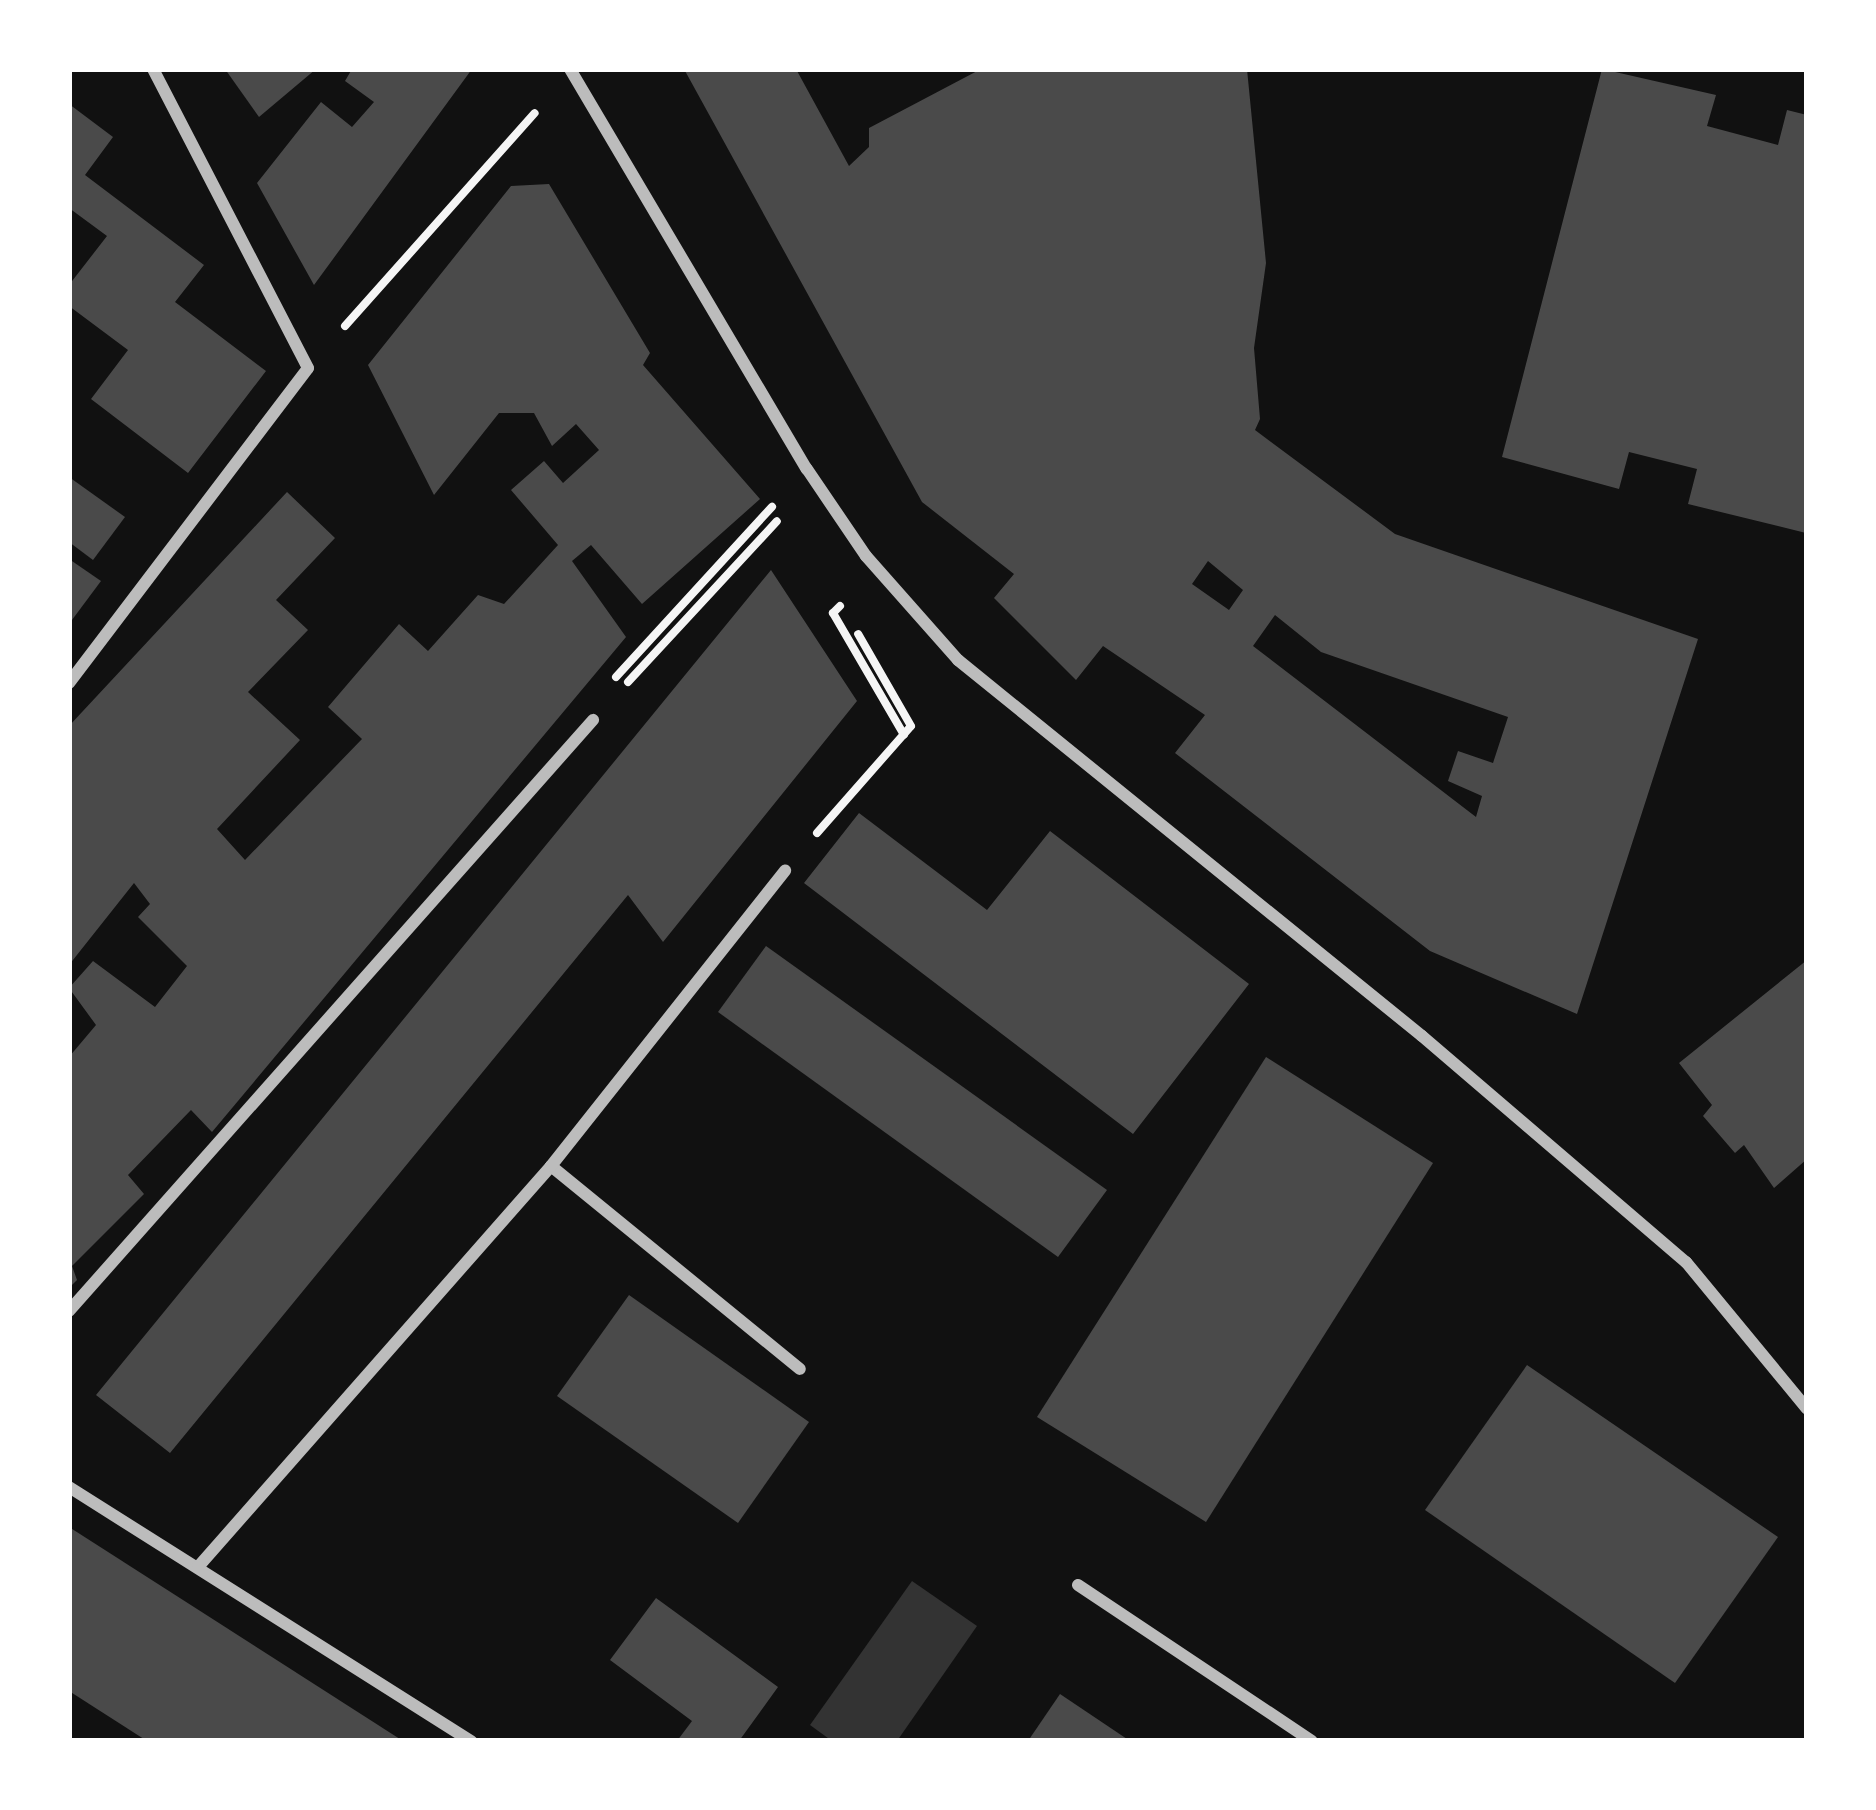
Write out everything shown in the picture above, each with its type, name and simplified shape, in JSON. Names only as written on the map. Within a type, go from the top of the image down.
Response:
[{"type":"street","points":[[69,683],[308,368],[153,69]]},
{"type":"street","points":[[571,70],[811,475],[877,568],[958,660],[1422,1036],[1686,1262],[1807,1409]]},
{"type":"street","points":[[69,1311],[592,720]]},
{"type":"street","points":[[198,1567],[551,1166],[785,871]]},
{"type":"street","points":[[551,1166],[800,1369]]},
{"type":"street","points":[[69,1487],[471,1741]]},
{"type":"street","points":[[1078,1585],[1312,1741]]},
{"type":"path","points":[[308,368],[571,70]]},
{"type":"path","points":[[592,720],[811,475]]},
{"type":"path","points":[[785,871],[911,726],[841,605],[877,568]]},
{"type":"shaded area","points":[[912,1581],[977,1626],[897,1741],[832,1741],[810,1725]]},
{"type":"building","points":[[225,69],[316,69],[259,117]]},
{"type":"building","points":[[352,69],[472,69],[314,285],[257,183],[321,102],[352,127],[374,102],[345,81]]},
{"type":"building","points":[[684,69],[796,69],[849,166],[869,147],[869,128],[981,69],[1247,69],[1266,263],[1254,348],[1260,419],[1255,430],[1395,534],[1698,639],[1577,1014],[1430,951],[1175,753],[1205,715],[1103,646],[1076,680],[994,598],[1014,574],[922,502]],"holes":[[[1208,561],[1243,590],[1229,610],[1192,584]],[[1275,615],[1321,652],[1508,717],[1493,763],[1458,751],[1448,781],[1482,796],[1476,817],[1253,646]]]},
{"type":"building","points":[[1602,69],[1716,95],[1707,126],[1778,145],[1787,110],[1807,115],[1806,533],[1688,504],[1697,469],[1629,452],[1619,489],[1502,457]]},
{"type":"building","points":[[69,104],[113,137],[85,175],[204,265],[175,302],[266,371],[188,473],[91,399],[128,350],[69,306],[69,285],[107,236],[69,208]]},
{"type":"building","points":[[549,184],[650,353],[643,365],[760,499],[642,604],[591,545],[572,561],[626,637],[212,1132],[191,1110],[128,1175],[144,1194],[72,1266],[77,1280],[69,1288],[69,1057],[96,1025],[69,988],[93,961],[155,1007],[187,966],[138,917],[150,904],[134,883],[69,965],[69,726],[287,492],[335,538],[276,600],[308,630],[248,692],[300,740],[217,829],[245,860],[362,739],[328,707],[399,624],[428,651],[478,595],[504,604],[558,545],[511,490],[544,461],[563,483],[599,450],[576,424],[552,446],[534,413],[499,413],[434,495],[368,365],[511,186]]},
{"type":"building","points":[[69,477],[125,517],[93,560],[69,542]]},
{"type":"building","points":[[69,559],[101,581],[69,624]]},
{"type":"building","points":[[771,570],[857,701],[663,942],[628,895],[170,1453],[96,1395]]},
{"type":"building","points":[[859,813],[987,910],[1050,831],[1249,984],[1133,1134],[804,883]]},
{"type":"building","points":[[766,946],[1107,1190],[1058,1257],[718,1012]]},
{"type":"building","points":[[1807,960],[1807,1159],[1774,1188],[1744,1145],[1735,1153],[1703,1116],[1712,1105],[1679,1063]]},
{"type":"building","points":[[1266,1057],[1433,1163],[1206,1522],[1037,1417]]},
{"type":"building","points":[[629,1295],[809,1422],[738,1523],[557,1396]]},
{"type":"building","points":[[1527,1365],[1778,1537],[1675,1683],[1425,1510]]},
{"type":"building","points":[[69,1527],[403,1741],[147,1741],[69,1691]]},
{"type":"building","points":[[656,1598],[778,1687],[739,1741],[677,1741],[692,1721],[610,1660]]},
{"type":"building","points":[[1060,1694],[1130,1741],[1028,1741]]}]
